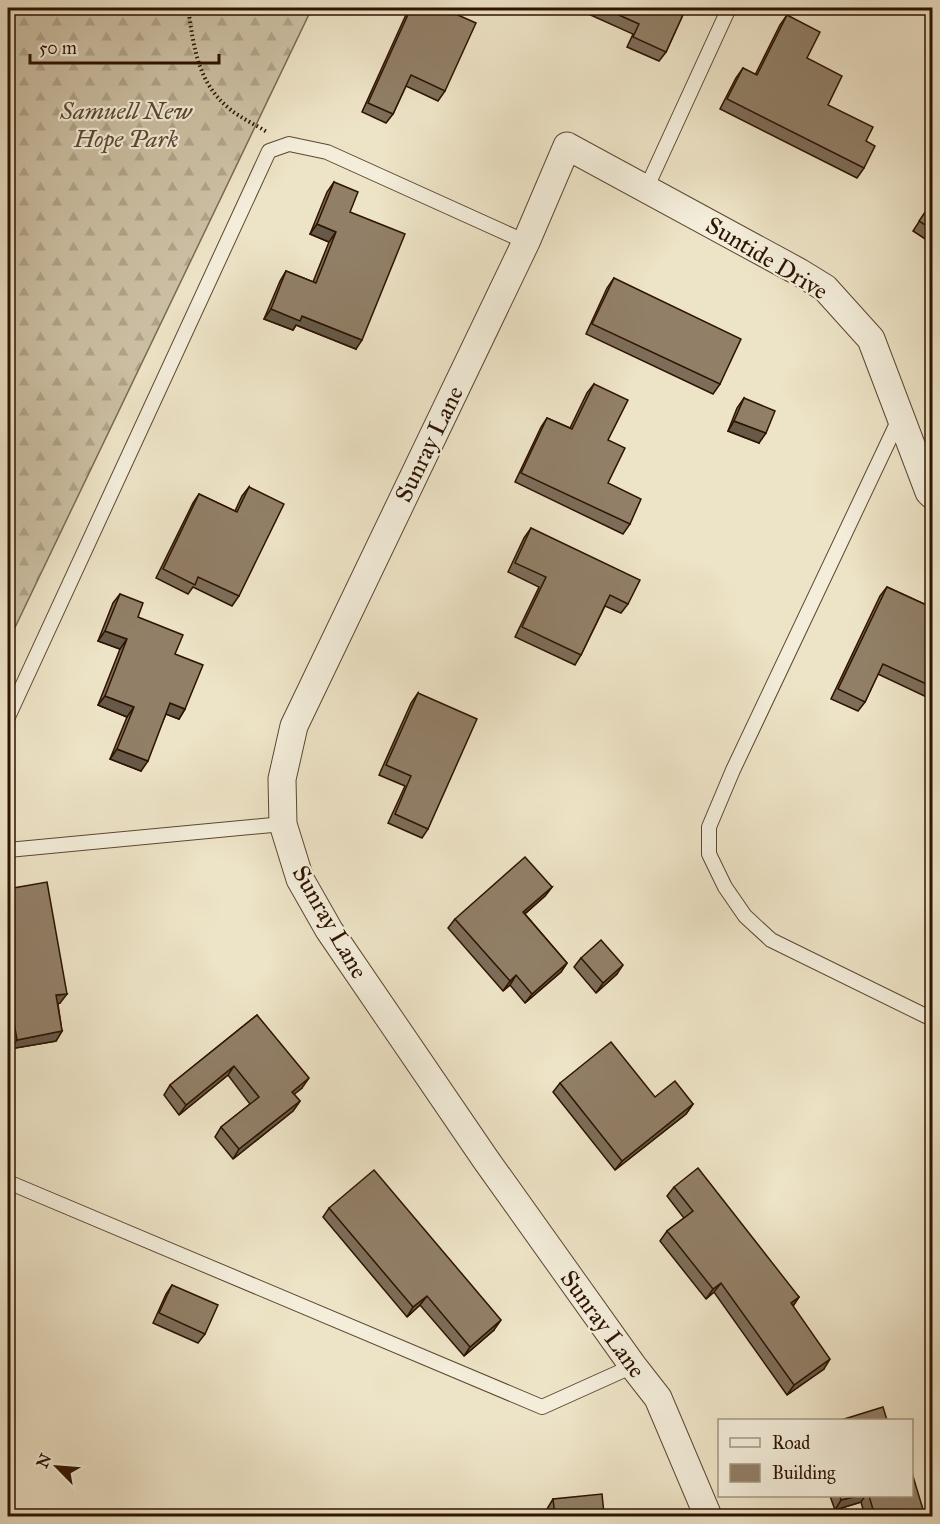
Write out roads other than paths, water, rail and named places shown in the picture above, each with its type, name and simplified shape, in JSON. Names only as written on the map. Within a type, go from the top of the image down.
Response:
[{"type":"street","name":"Suntide Drive","points":[[567,146],[825,288],[871,339],[929,492],[933,495]]},
{"type":"street","name":"Sunray Lane","points":[[567,146],[526,242],[294,726],[282,779],[283,824],[300,879],[329,930],[486,1160],[658,1398],[708,1516]]},
{"type":"lane","points":[[646,189],[729,8]]},
{"type":"lane","points":[[8,717],[270,151],[289,144],[327,152],[526,242]]},
{"type":"lane","points":[[901,416],[733,770],[709,827],[709,854],[725,887],[745,916],[771,940],[933,1018]]},
{"type":"lane","points":[[8,850],[283,824]]},
{"type":"lane","points":[[8,1182],[542,1407],[633,1366]]},
{"type":"park label","name":"Samuell New Hope Park","points":[[126,125]]}]
